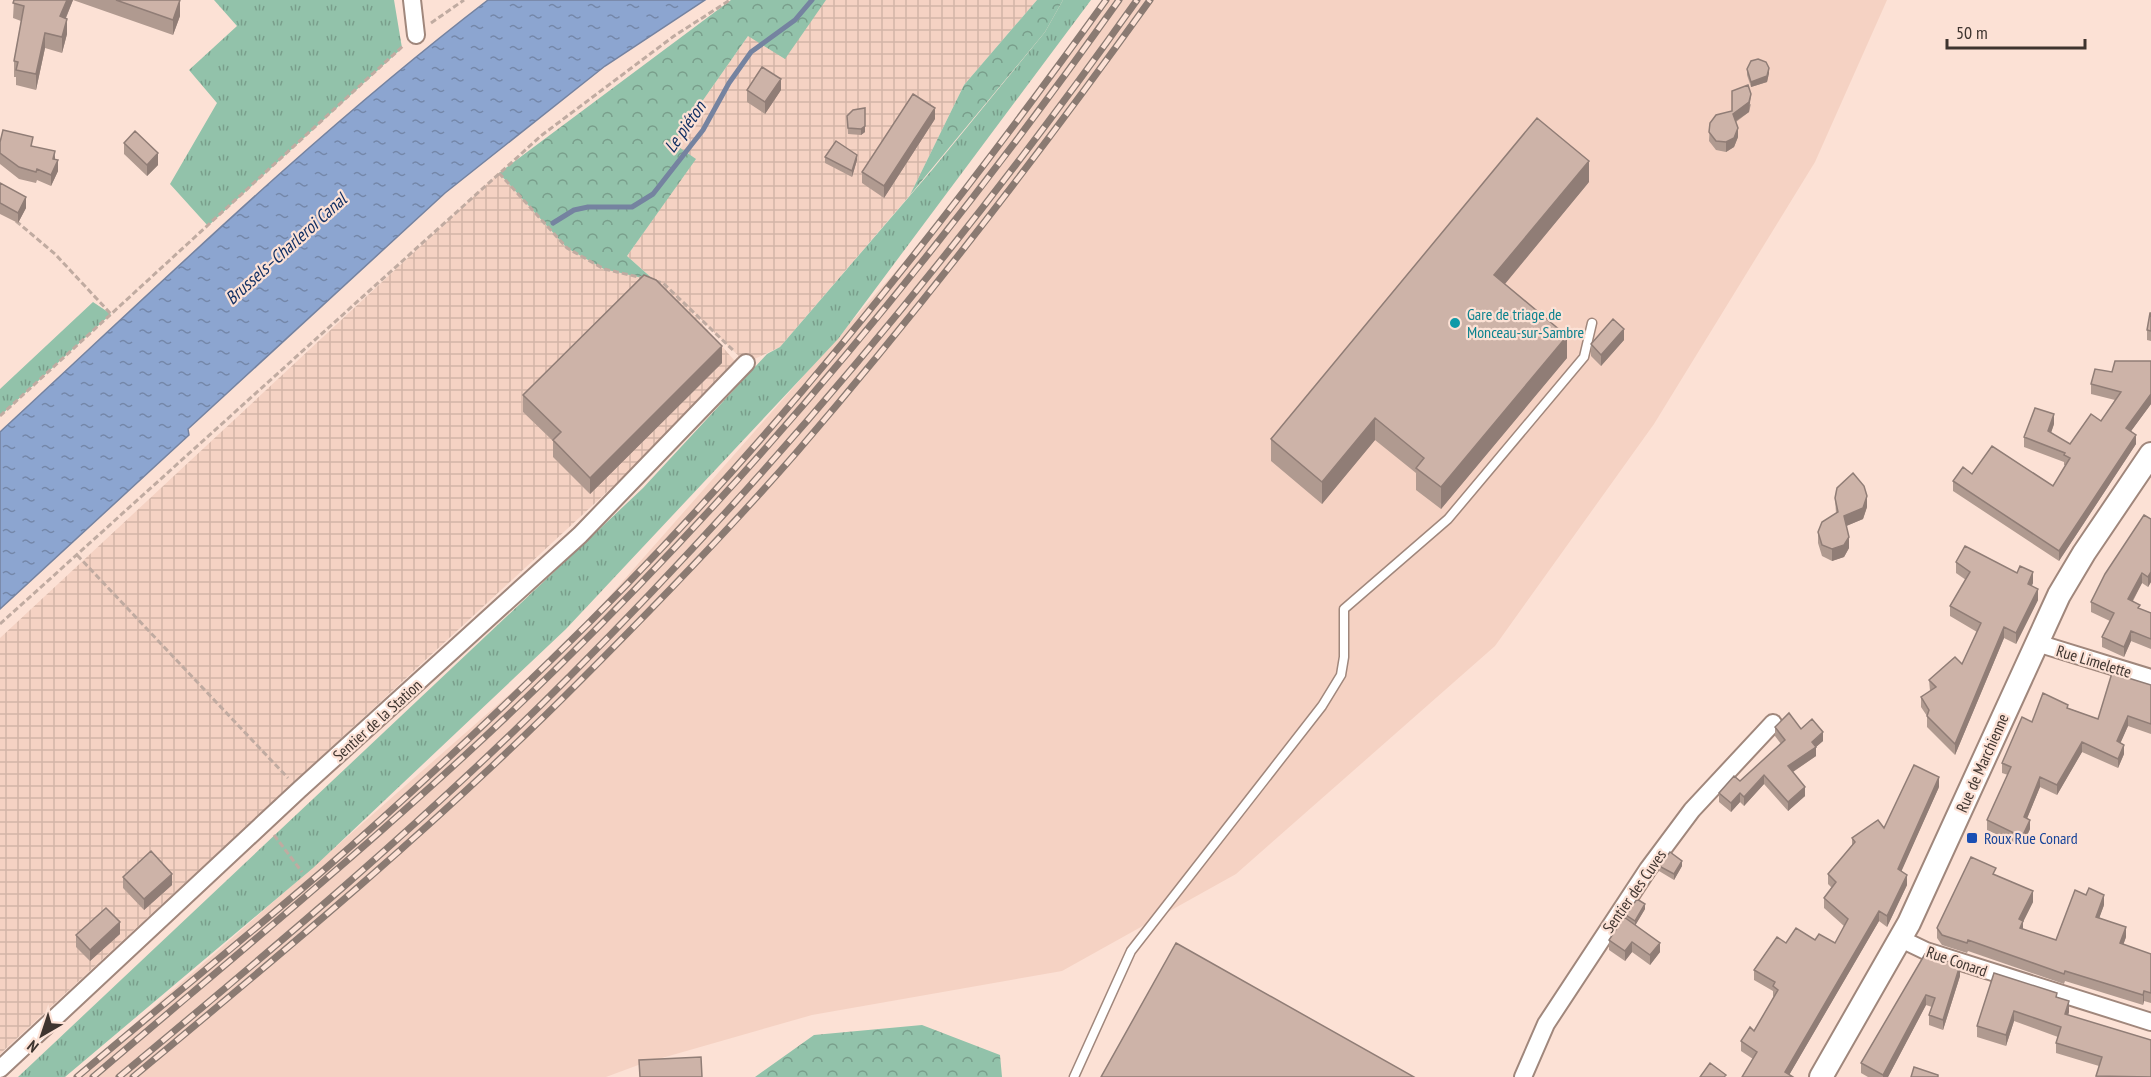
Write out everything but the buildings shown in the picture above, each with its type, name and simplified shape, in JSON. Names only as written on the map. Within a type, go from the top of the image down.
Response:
[{"type":"main road","name":"Rue de Marchienne","points":[[1821,1077],[1901,939],[2037,643],[2076,564],[2151,454]]},
{"type":"street","points":[[412,0],[416,35]]},
{"type":"street","name":"Sentier de la Station","points":[[0,1069],[299,790],[580,536],[747,363]]},
{"type":"street","name":"Rue Limelette","points":[[2037,643],[2151,678]]},
{"type":"street","name":"Sentier des Cuves","points":[[1523,1077],[1546,1024],[1648,869],[1692,810],[1773,723]]},
{"type":"street","name":"Rue Conard","points":[[1901,939],[1926,951],[2151,1022]]},
{"type":"lane","points":[[1074,1077],[1131,951],[1322,706],[1341,675],[1344,657],[1344,609],[1448,519],[1584,357],[1592,322]]},
{"type":"path","points":[[0,416],[416,35],[464,0]]},
{"type":"path","points":[[0,624],[542,135],[674,36],[730,0]]},
{"type":"path","points":[[499,173],[567,248],[604,269],[663,283],[747,363]]},
{"type":"path","points":[[9,215],[55,254],[111,314]]},
{"type":"path","points":[[77,555],[299,790]]},
{"type":"path","points":[[265,823],[302,872]]},
{"type":"shaded area","points":[[826,0],[1037,0],[964,85],[910,195],[780,347],[746,363],[685,304],[741,368],[0,1054],[0,638],[499,173],[567,248],[654,280],[627,256],[695,159],[673,143],[748,36]]},
{"type":"shaded area","points":[[1103,0],[1887,0],[1815,162],[1654,424],[1495,646],[1236,874],[1062,971],[812,1015],[641,1064],[606,1077],[74,1077],[571,640],[962,196]]},
{"type":"green space","points":[[214,0],[394,0],[402,48],[208,226],[170,184],[217,103],[189,70],[237,26]]},
{"type":"green space","points":[[731,0],[826,0],[785,59],[748,36],[673,143],[696,159],[627,256],[655,281],[604,269],[567,248],[499,173]]},
{"type":"green space","points":[[1037,0],[1063,0],[1045,32],[910,195],[964,85]]},
{"type":"green space","points":[[1063,0],[1091,0],[838,339],[566,629],[313,868],[65,1077],[18,1077],[643,488],[767,354],[780,347],[932,170],[1045,32]]},
{"type":"green space","points":[[93,302],[111,314],[0,416],[0,389]]},
{"type":"green space","points":[[922,1025],[1000,1055],[1002,1077],[755,1077],[814,1035]]},
{"type":"water","name":"Brussels–Charleroi Canal","points":[[488,0],[705,0],[605,66],[445,193],[188,429],[189,435],[0,609],[0,432],[300,156],[424,50]]},
{"type":"waterway","name":"Le piéton","points":[[553,223],[574,210],[588,207],[632,207],[653,194],[703,130],[729,83],[751,52],[795,20],[812,0]]},
{"type":"railway","points":[[77,1077],[382,818],[495,714],[627,584],[773,425],[843,342],[978,173],[1106,0]]},
{"type":"railway","points":[[93,1077],[447,772],[637,588],[784,428],[923,261],[990,175],[1119,0]]},
{"type":"railway","points":[[119,1077],[293,931],[406,831],[517,728],[648,596],[797,433],[938,264],[1006,177],[1137,0]]},
{"type":"railway","points":[[133,1077],[305,933],[473,784],[580,681],[717,540],[843,398],[933,287],[1022,174],[1150,0]]},
{"type":"place","name":"Gare de triage de Monceau-sur-Sambre","points":[[1455,323]]},
{"type":"place","name":"Roux Rue Conard","points":[[1972,838]]}]
